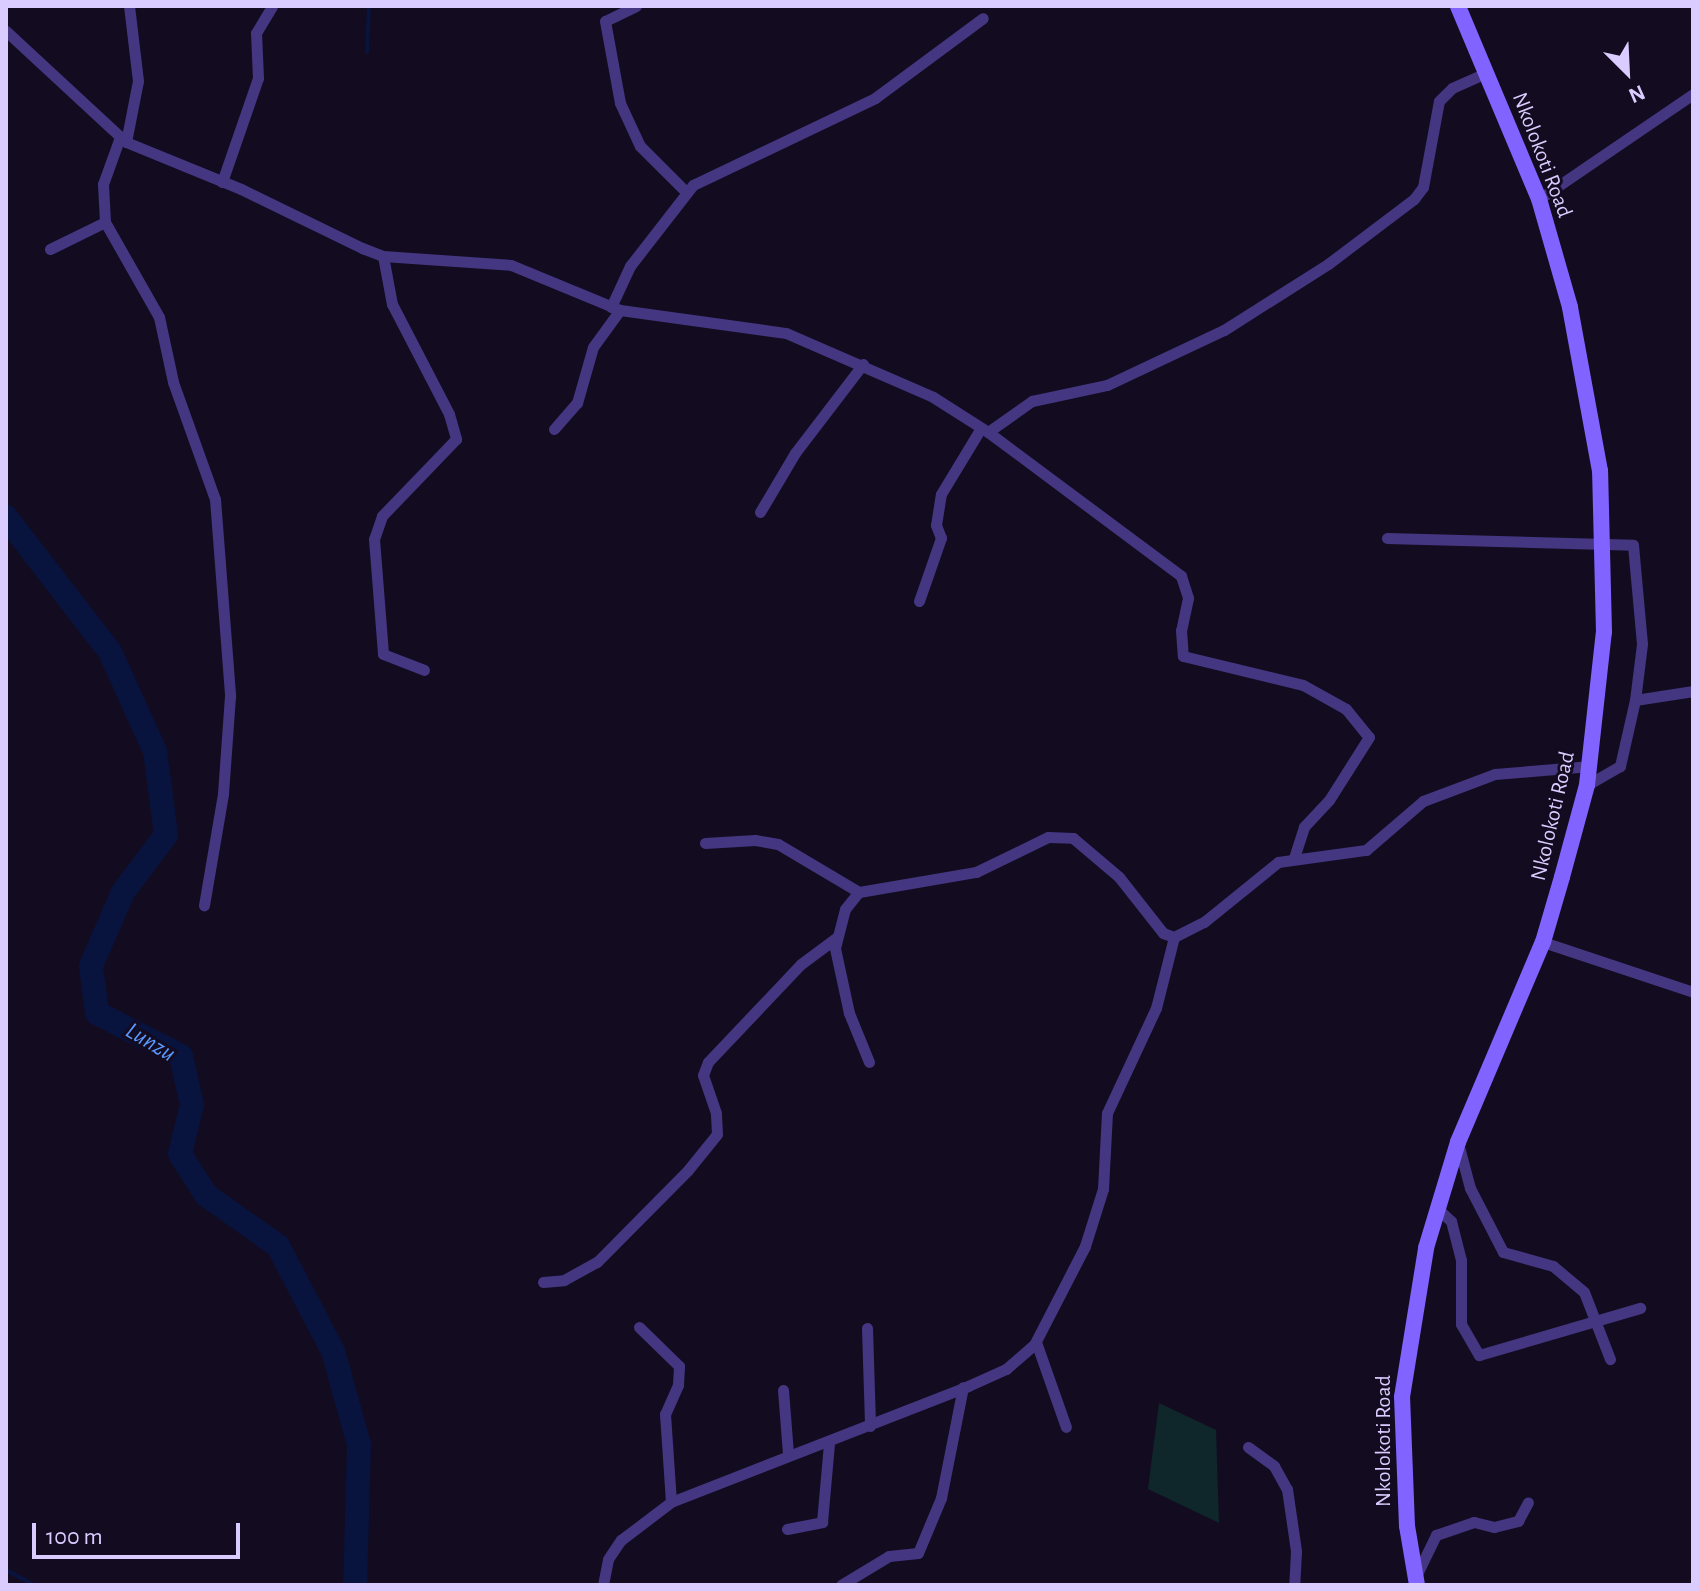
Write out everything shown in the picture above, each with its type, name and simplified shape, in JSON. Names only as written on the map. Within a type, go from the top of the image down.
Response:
[{"type":"main road","name":"Nkolokoti Road","points":[[1416,1581],[1407,1526],[1402,1397],[1426,1248],[1458,1142],[1543,942],[1587,785],[1604,632],[1604,540],[1590,398],[1539,199],[1458,6]]},
{"type":"street","points":[[129,6],[138,81],[123,139],[103,184],[105,222],[159,317],[173,382],[215,499],[230,696],[224,784],[204,905]]},
{"type":"street","points":[[222,182],[258,78],[256,33],[272,6]]},
{"type":"street","points":[[636,6],[605,21],[620,103],[640,146],[686,192]]},
{"type":"street","points":[[554,429],[577,403],[593,347],[615,308],[630,266],[686,192],[719,169],[875,98],[983,18]]},
{"type":"street","points":[[6,31],[123,139],[383,256],[511,265],[615,308],[786,333],[863,364],[985,430],[1181,576],[1188,598],[1180,639],[1183,656],[1303,685],[1346,709],[1369,737],[1329,800],[1304,827],[1294,858]]},
{"type":"street","points":[[919,601],[941,538],[936,525],[941,494],[985,430],[1032,401],[1107,385],[1211,336],[1328,264],[1414,199],[1423,187],[1439,101],[1452,88],[1486,73]]},
{"type":"street","points":[[1539,199],[1693,94]]},
{"type":"street","points":[[50,249],[105,222]]},
{"type":"street","points":[[383,256],[392,304],[449,414],[456,439],[382,516],[374,539],[383,654],[424,670]]},
{"type":"street","points":[[760,512],[795,453],[863,364]]},
{"type":"street","points":[[1387,538],[1627,541],[1635,550],[1642,644],[1635,700],[1620,766],[1587,785]]},
{"type":"street","points":[[1635,700],[1693,691]]},
{"type":"street","points":[[705,843],[755,840],[778,844],[859,892],[976,872],[1048,837],[1073,838],[1119,877],[1163,933],[1174,937],[1204,922],[1278,862],[1294,858],[1335,858],[1366,850],[1423,801],[1495,774],[1590,766]]},
{"type":"street","points":[[859,892],[845,909],[836,938],[843,988],[869,1062]]},
{"type":"street","points":[[603,1585],[608,1559],[621,1540],[639,1521],[671,1502],[788,1454],[829,1443],[1006,1369],[1036,1342],[1085,1246],[1103,1189],[1107,1113],[1156,1008],[1174,937]]},
{"type":"street","points":[[543,1282],[564,1280],[597,1262],[688,1170],[717,1134],[716,1113],[703,1075],[708,1062],[801,964],[836,938]]},
{"type":"street","points":[[1543,942],[1693,992]]},
{"type":"street","points":[[1458,1142],[1470,1188],[1503,1252],[1553,1266],[1584,1292],[1610,1359]]},
{"type":"street","points":[[1438,1209],[1451,1221],[1461,1260],[1461,1324],[1479,1355],[1640,1308]]},
{"type":"street","points":[[639,1327],[661,1342],[679,1366],[678,1385],[665,1414],[671,1502]]},
{"type":"street","points":[[867,1328],[870,1426]]},
{"type":"street","points":[[1036,1342],[1066,1427]]},
{"type":"street","points":[[841,1585],[889,1556],[918,1553],[941,1498],[963,1387]]},
{"type":"street","points":[[783,1390],[788,1454]]},
{"type":"street","points":[[787,1529],[822,1522],[829,1443]]},
{"type":"street","points":[[1248,1447],[1274,1466],[1287,1489],[1296,1551],[1294,1585]]},
{"type":"street","points":[[1416,1581],[1436,1535],[1474,1522],[1494,1527],[1518,1521],[1528,1502]]},
{"type":"green space","points":[[1159,1403],[1216,1430],[1219,1523],[1148,1489]]},
{"type":"waterway","points":[[367,52],[369,6]]},
{"type":"waterway","name":"Lunzu","points":[[6,517],[110,652],[155,751],[166,835],[123,892],[91,966],[97,1013],[181,1056],[192,1105],[180,1154],[206,1195],[278,1246],[333,1351],[359,1445],[355,1585]]},
{"type":"waterway","points":[[6,1570],[34,1585]]}]
